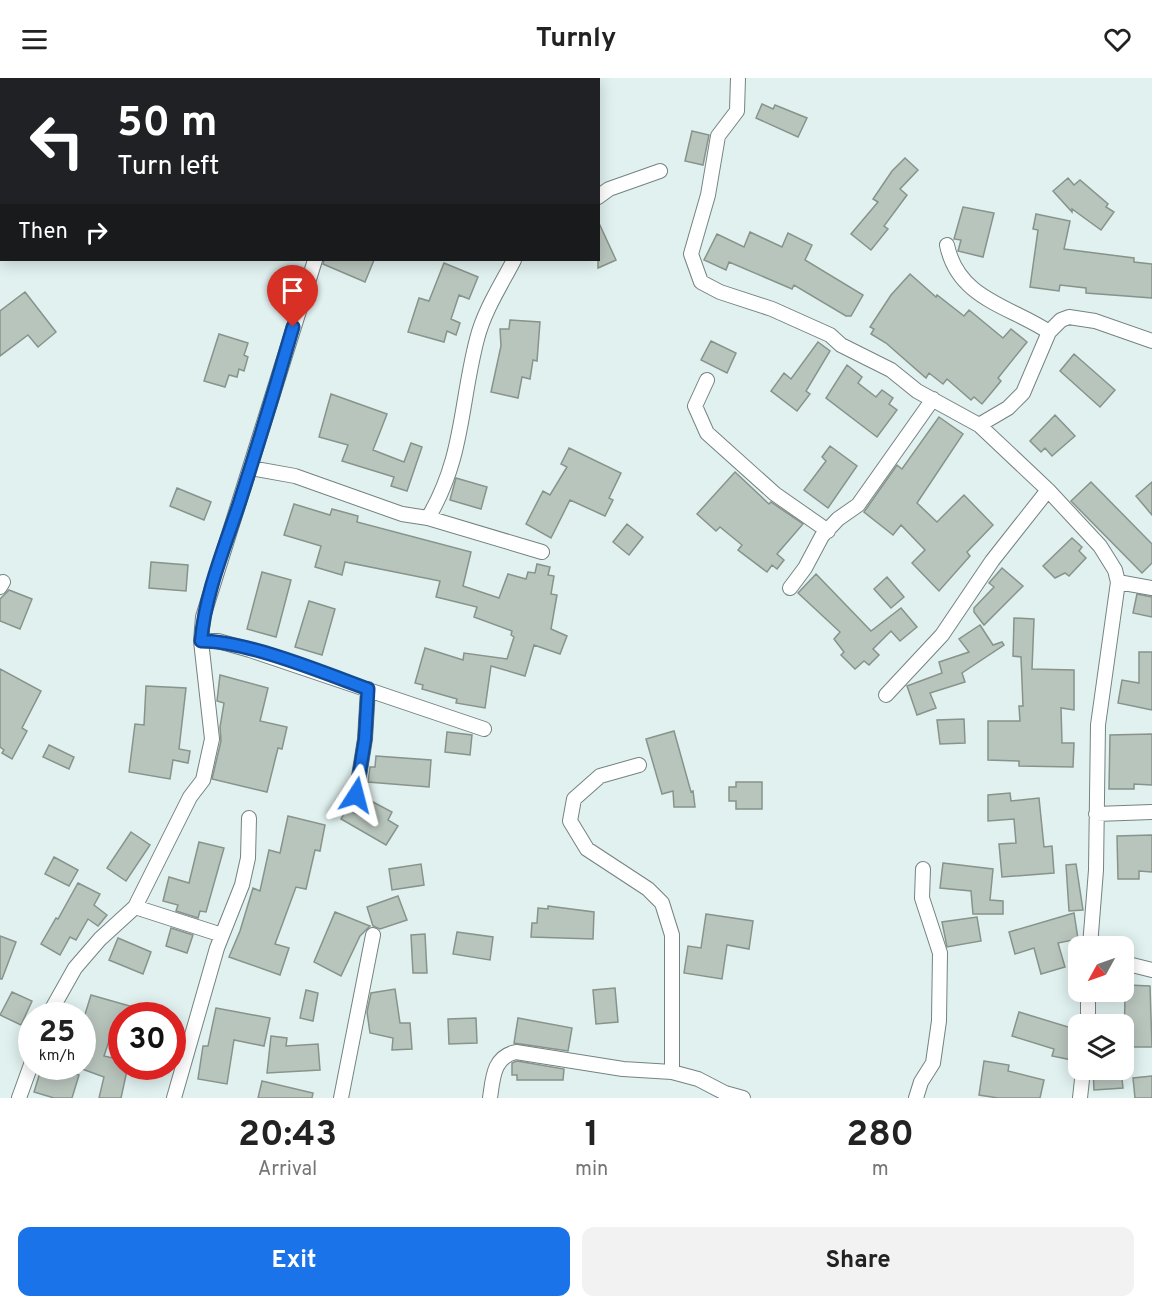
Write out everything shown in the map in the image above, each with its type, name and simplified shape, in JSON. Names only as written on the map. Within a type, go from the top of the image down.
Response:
[{"type":"street","points":[[738,78],[737,111],[718,136],[708,195],[691,254],[701,282],[772,309],[830,335],[841,345],[891,370],[933,399],[979,425],[1048,490],[1100,546],[1115,570],[1118,582],[1098,725],[1096,870],[1091,936]]},
{"type":"street","points":[[600,196],[609,189],[660,171]]},
{"type":"street","points":[[947,245],[958,272],[979,296],[1031,320],[1049,332]]},
{"type":"street","points":[[56,1002],[75,968],[100,939],[135,907],[190,797],[203,780],[209,762],[212,739],[201,641],[203,617],[315,261]]},
{"type":"street","points":[[428,518],[447,483],[460,438],[477,339],[514,261]]},
{"type":"street","points":[[979,425],[1008,408],[1023,393],[1049,332],[1061,320],[1079,317],[1113,326],[1152,341]]},
{"type":"street","points":[[707,380],[695,406],[707,433],[775,494],[828,531]]},
{"type":"street","points":[[790,588],[828,531],[858,505],[933,399]]},
{"type":"street","points":[[251,468],[295,476],[402,514],[428,518],[542,552]]},
{"type":"street","points":[[886,695],[942,635],[992,561],[1048,490]]},
{"type":"street","points":[[1118,582],[1150,586]]},
{"type":"street","points":[[201,641],[218,641],[250,650],[484,729]]},
{"type":"street","points":[[356,795],[365,739],[368,689]]},
{"type":"street","points":[[639,765],[600,776],[574,799],[570,821],[587,849],[648,889],[663,903],[672,935],[672,1072]]},
{"type":"street","points":[[1096,814],[1152,812]]},
{"type":"street","points":[[174,1098],[222,935],[242,885],[248,858],[249,818]]},
{"type":"street","points":[[916,1098],[921,1082],[933,1063],[939,1022],[940,952],[922,898],[923,869]]},
{"type":"street","points":[[135,907],[222,935]]},
{"type":"street","points":[[341,1098],[373,935]]},
{"type":"street","points":[[1134,966],[1152,970]]},
{"type":"street","points":[[490,1098],[498,1061],[506,1054],[516,1052],[623,1069],[672,1072],[698,1079],[725,1093],[744,1098]]},
{"type":"street","points":[[19,1098],[26,1080]]},
{"type":"street","points":[[1080,1098],[1082,1080]]},
{"type":"building","points":[[762,104],[773,109],[775,105],[807,118],[798,137],[756,118]]},
{"type":"building","points":[[692,131],[709,135],[703,165],[685,161]]},
{"type":"building","points":[[905,158],[918,170],[900,189],[907,195],[884,226],[888,229],[871,250],[851,234],[878,202],[873,199],[892,171]]},
{"type":"building","points":[[1068,178],[1074,185],[1080,180],[1108,204],[1106,207],[1114,212],[1101,230],[1072,209],[1072,212],[1053,191]]},
{"type":"building","points":[[963,207],[994,213],[983,257],[958,251],[961,240],[954,239]]},
{"type":"building","points":[[1036,214],[1070,221],[1064,249],[1134,258],[1134,262],[1152,264],[1152,298],[1086,293],[1086,288],[1060,285],[1059,291],[1030,287],[1038,230],[1033,229]]},
{"type":"building","points":[[600,225],[616,260],[598,268],[598,261],[600,261]]},
{"type":"building","points":[[750,232],[782,247],[788,233],[812,245],[805,260],[863,295],[851,316],[846,316],[794,285],[792,289],[729,262],[726,270],[704,260],[717,234],[744,247]]},
{"type":"building","points":[[324,261],[374,261],[365,282],[323,264]]},
{"type":"building","points":[[444,263],[478,277],[469,299],[459,295],[451,319],[460,323],[456,335],[447,331],[444,342],[408,332],[419,298],[429,301]]},
{"type":"building","points":[[910,274],[936,297],[937,295],[964,316],[969,310],[1003,338],[1011,329],[1027,342],[998,378],[1001,381],[982,404],[974,397],[971,400],[947,379],[943,384],[929,373],[926,378],[886,343],[871,334],[874,329],[870,327],[891,295]]},
{"type":"building","points":[[25,292],[56,332],[38,347],[28,335],[0,356],[0,311]]},
{"type":"building","points":[[510,320],[540,322],[537,361],[533,360],[530,379],[522,377],[518,398],[491,392],[501,346],[500,329],[509,329]]},
{"type":"building","points":[[219,334],[248,343],[244,355],[248,357],[244,371],[239,369],[237,377],[229,375],[225,387],[204,381]]},
{"type":"building","points":[[711,341],[736,353],[727,373],[701,360]]},
{"type":"building","points":[[818,342],[830,351],[806,391],[810,394],[797,411],[771,391],[784,373],[791,379]]},
{"type":"building","points":[[1074,354],[1115,390],[1100,407],[1060,371]]},
{"type":"building","points":[[847,365],[862,377],[858,383],[876,397],[882,390],[893,398],[889,404],[897,410],[877,437],[826,398]]},
{"type":"building","points":[[331,394],[387,414],[373,450],[404,462],[411,443],[422,447],[407,491],[391,486],[394,477],[342,461],[348,445],[319,437]]},
{"type":"building","points":[[1055,415],[1075,436],[1052,456],[1045,448],[1041,452],[1030,441]]},
{"type":"building","points":[[939,417],[963,434],[917,503],[937,522],[964,495],[993,525],[967,552],[970,556],[939,591],[912,563],[925,550],[901,525],[893,535],[864,512],[897,465],[902,469]]},
{"type":"building","points":[[830,446],[857,466],[828,508],[804,490],[826,461],[822,457]]},
{"type":"building","points":[[569,448],[621,473],[609,498],[613,500],[605,516],[570,500],[551,538],[526,524],[543,491],[550,495],[567,467],[561,464]]},
{"type":"building","points":[[735,472],[769,504],[771,502],[803,524],[777,554],[784,560],[777,569],[772,565],[767,572],[738,550],[742,545],[720,527],[716,531],[697,514]]},
{"type":"building","points":[[456,478],[487,487],[481,509],[450,500]]},
{"type":"building","points":[[1091,482],[1152,544],[1152,563],[1142,573],[1071,501]]},
{"type":"building","points":[[1152,482],[1152,515],[1136,496]]},
{"type":"building","points":[[177,488],[211,502],[204,520],[170,506]]},
{"type":"building","points":[[294,504],[330,515],[332,509],[358,516],[357,522],[471,552],[463,586],[499,598],[508,574],[526,579],[528,572],[535,573],[537,564],[550,567],[548,575],[554,576],[551,594],[557,595],[551,629],[567,636],[560,654],[534,645],[525,676],[491,666],[485,708],[456,703],[457,699],[422,689],[423,685],[415,683],[425,648],[463,660],[464,653],[507,659],[514,637],[511,635],[512,631],[474,617],[477,607],[436,597],[440,581],[345,562],[342,575],[315,567],[321,546],[284,535]]},
{"type":"building","points":[[627,524],[643,537],[629,555],[613,542]]},
{"type":"building","points":[[1072,538],[1082,547],[1079,551],[1086,558],[1069,576],[1065,573],[1055,578],[1043,566]]},
{"type":"building","points":[[151,562],[188,565],[186,591],[149,588]]},
{"type":"building","points":[[1002,568],[1023,586],[984,625],[974,612],[974,608],[994,587],[989,583]]},
{"type":"building","points":[[262,572],[291,580],[276,637],[247,629]]},
{"type":"building","points":[[816,574],[871,631],[901,608],[917,627],[900,641],[891,631],[873,649],[879,655],[869,665],[864,661],[855,669],[841,655],[844,652],[834,639],[840,632],[798,593]]},
{"type":"building","points":[[887,577],[904,597],[891,608],[874,589]]},
{"type":"building","points":[[9,590],[32,599],[20,629],[0,621],[0,599]]},
{"type":"building","points":[[1137,594],[1152,597],[1152,617],[1133,613]]},
{"type":"building","points":[[309,601],[335,609],[322,655],[295,647]]},
{"type":"building","points":[[1014,618],[1034,619],[1032,669],[1074,670],[1074,710],[1061,708],[1062,743],[1074,743],[1073,767],[1019,766],[1019,761],[988,760],[988,721],[1020,721],[1019,706],[1023,706],[1021,657],[1013,656]]},
{"type":"building","points":[[980,625],[993,645],[1002,642],[1004,645],[962,673],[965,682],[930,693],[936,708],[917,715],[907,686],[942,673],[939,662],[969,652],[959,639]]},
{"type":"building","points":[[1139,652],[1152,652],[1152,710],[1118,703],[1122,680],[1139,683]]},
{"type":"building","points":[[0,669],[41,691],[22,728],[27,731],[12,759],[2,753],[4,750],[0,747]]},
{"type":"building","points":[[220,675],[268,688],[260,721],[287,727],[282,749],[278,748],[267,792],[212,779],[221,741],[220,727],[224,703],[217,701]]},
{"type":"building","points":[[146,686],[186,688],[179,749],[190,751],[188,763],[173,760],[170,779],[129,772],[135,724],[144,725]]},
{"type":"building","points":[[964,719],[965,743],[940,744],[937,720]]},
{"type":"building","points":[[674,731],[691,792],[693,791],[695,807],[674,807],[673,791],[662,794],[646,739]]},
{"type":"building","points":[[447,732],[472,735],[470,755],[445,752]]},
{"type":"building","points":[[1152,734],[1152,785],[1134,784],[1134,789],[1109,789],[1110,735]]},
{"type":"building","points":[[49,745],[74,757],[69,769],[43,757]]},
{"type":"building","points":[[376,756],[431,760],[429,787],[368,782],[370,767],[375,767]]},
{"type":"building","points":[[736,782],[762,782],[762,809],[736,809],[736,801],[729,801],[729,787],[736,787]]},
{"type":"building","points":[[1010,793],[1011,801],[1039,798],[1044,847],[1052,846],[1054,873],[1002,877],[999,844],[1016,843],[1014,819],[988,821],[988,795]]},
{"type":"building","points":[[371,801],[392,812],[388,820],[398,826],[386,845],[341,819],[347,809],[362,817]]},
{"type":"building","points":[[288,816],[325,825],[320,851],[315,850],[306,889],[296,887],[275,944],[289,948],[280,975],[229,957],[240,931],[253,888],[260,891],[269,850],[280,853]]},
{"type":"building","points":[[131,832],[150,845],[126,881],[107,868]]},
{"type":"building","points":[[1152,835],[1152,872],[1139,871],[1139,879],[1118,879],[1117,836]]},
{"type":"building","points":[[199,842],[224,848],[206,912],[200,911],[198,918],[176,911],[178,905],[163,901],[169,877],[189,883]]},
{"type":"building","points":[[54,857],[78,870],[69,886],[45,874]]},
{"type":"building","points":[[943,863],[993,869],[990,900],[1003,901],[1003,914],[973,914],[971,891],[940,888]]},
{"type":"building","points":[[421,864],[424,885],[392,890],[389,869]]},
{"type":"building","points":[[1076,864],[1083,910],[1069,911],[1066,865]]},
{"type":"building","points":[[78,883],[100,894],[94,905],[107,915],[98,926],[88,919],[76,940],[70,937],[60,955],[41,944]]},
{"type":"building","points":[[398,896],[407,920],[380,929],[373,926],[367,907]]},
{"type":"building","points":[[548,906],[594,912],[593,939],[531,937],[532,923],[537,923],[538,908],[548,909]]},
{"type":"building","points":[[335,912],[370,926],[360,936],[341,976],[314,962]]},
{"type":"building","points":[[1074,913],[1078,936],[1068,936],[1068,941],[1058,943],[1065,967],[1041,974],[1034,948],[1015,954],[1009,932]]},
{"type":"building","points":[[706,914],[753,921],[749,949],[727,945],[722,979],[684,973],[688,946],[701,948]]},
{"type":"building","points":[[977,917],[981,941],[947,947],[942,922]]},
{"type":"building","points":[[171,928],[193,935],[187,953],[166,946]]},
{"type":"building","points":[[457,932],[493,937],[490,960],[453,954]]},
{"type":"building","points":[[425,934],[427,973],[413,973],[411,935]]},
{"type":"building","points":[[0,936],[16,942],[2,979],[0,979]]},
{"type":"building","points":[[118,938],[151,952],[143,974],[109,960]]},
{"type":"building","points":[[1134,985],[1150,986],[1152,1047],[1134,1047],[1134,1014],[1125,1014],[1125,1002],[1134,1002]]},
{"type":"building","points":[[615,988],[618,1022],[596,1024],[593,990]]},
{"type":"building","points":[[395,989],[400,1023],[410,1023],[412,1049],[392,1050],[393,1038],[370,1033],[367,1012],[371,993]]},
{"type":"building","points":[[306,990],[318,993],[313,1021],[300,1018]]},
{"type":"building","points":[[12,992],[32,1001],[18,1002],[18,1024],[0,1015]]},
{"type":"building","points":[[91,995],[116,1002],[108,1002],[108,1044],[104,1056],[108,1057],[108,1080],[125,1080],[121,1098],[99,1098],[104,1077],[96,1074],[96,1002],[89,1002]]},
{"type":"building","points":[[216,1008],[270,1018],[264,1046],[234,1040],[227,1084],[198,1079],[203,1046],[208,1046]]},
{"type":"building","points":[[1019,1012],[1068,1027],[1068,1059],[1052,1056],[1054,1049],[1012,1036]]},
{"type":"building","points":[[476,1018],[477,1043],[449,1044],[448,1019]]},
{"type":"building","points":[[518,1018],[572,1028],[568,1051],[514,1043]]},
{"type":"building","points":[[271,1036],[287,1038],[286,1046],[318,1044],[320,1070],[267,1073]]},
{"type":"building","points":[[517,1061],[564,1069],[563,1080],[517,1080],[517,1075],[512,1075],[512,1063]]},
{"type":"building","points":[[984,1061],[1009,1065],[1008,1071],[1044,1080],[1040,1098],[998,1098],[979,1095]]},
{"type":"building","points":[[1152,1076],[1152,1098],[1135,1098],[1134,1078]]},
{"type":"building","points":[[38,1080],[77,1080],[72,1098],[54,1098],[34,1092]]},
{"type":"building","points":[[1094,1080],[1122,1080],[1123,1088],[1094,1090]]},
{"type":"building","points":[[262,1081],[313,1093],[312,1098],[258,1098]]},
{"type":"route","points":[[293,327],[266,422],[212,584],[203,617],[201,641],[218,641],[250,650],[368,689],[365,739],[356,795]]}]
